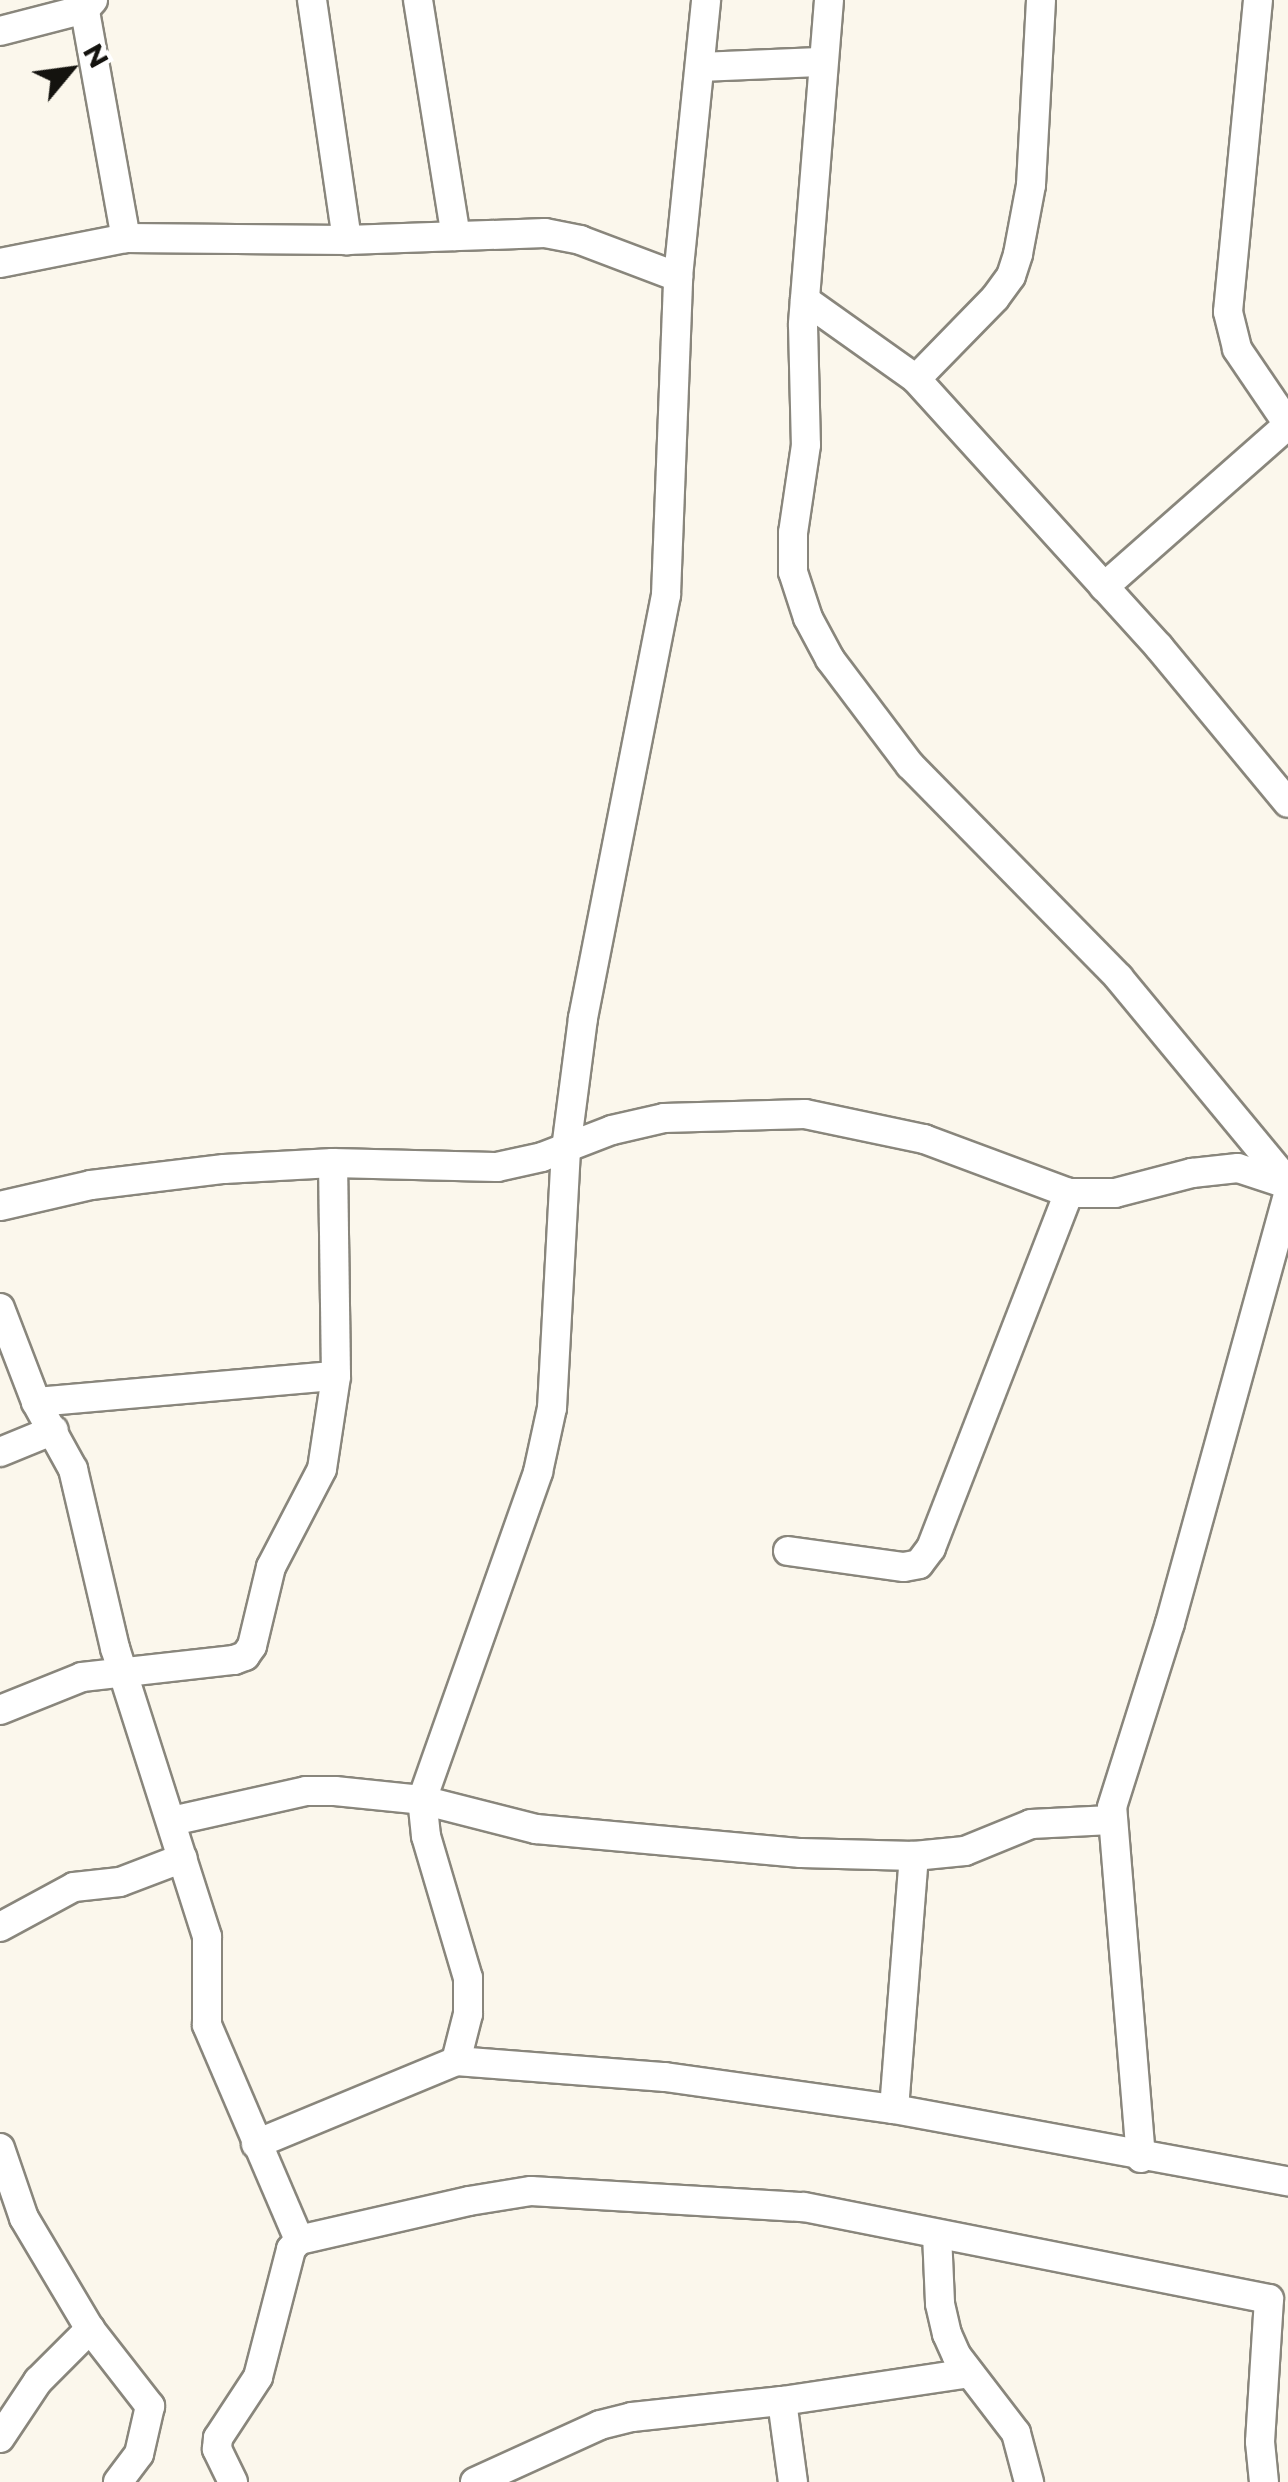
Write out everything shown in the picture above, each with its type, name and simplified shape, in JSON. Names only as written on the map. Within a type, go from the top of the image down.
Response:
[{"type":"street","points":[[312,0],[347,240]]},
{"type":"street","points":[[418,0],[456,236]]},
{"type":"street","points":[[456,2061],[468,2014],[468,1978],[426,1836],[422,1800],[545,1440],[558,1332],[566,1148],[600,928],[666,595],[678,277],[706,0]]},
{"type":"street","points":[[828,0],[806,300],[806,444],[794,533],[793,572],[808,618],[830,658],[910,764],[1119,978],[1288,1183]]},
{"type":"street","points":[[916,379],[995,298],[1011,276],[1031,185],[1041,0]]},
{"type":"street","points":[[1104,587],[1288,424],[1237,350],[1228,312],[1258,0]]},
{"type":"street","points":[[0,31],[87,3],[126,238]]},
{"type":"street","points":[[702,66],[823,62]]},
{"type":"street","points":[[0,263],[126,238],[347,240],[545,234],[580,240],[678,277]]},
{"type":"street","points":[[806,300],[916,379],[1104,587],[1288,803]]},
{"type":"street","points":[[0,1206],[91,1185],[224,1169],[333,1164],[496,1167],[664,1118],[805,1114],[924,1139],[1069,1193],[1115,1193],[1192,1173],[1238,1168],[1288,1183]]},
{"type":"street","points":[[0,1710],[82,1677],[245,1656],[252,1646],[271,1567],[322,1470],[336,1376],[333,1164]]},
{"type":"street","points":[[788,1551],[904,1567],[919,1564],[930,1548],[1069,1193]]},
{"type":"street","points":[[1141,2158],[1110,1820],[1288,1195]]},
{"type":"street","points":[[0,1308],[36,1402],[73,1469],[124,1674],[210,1952],[207,2025],[298,2240]]},
{"type":"street","points":[[36,1402],[336,1376]]},
{"type":"street","points":[[0,1452],[54,1430]]},
{"type":"street","points":[[172,1821],[306,1791],[422,1800],[536,1829],[800,1853],[914,1856],[965,1851],[1031,1824],[1110,1820]]},
{"type":"street","points":[[894,2110],[914,1856]]},
{"type":"street","points":[[0,1927],[74,1887],[120,1882],[183,1858]]},
{"type":"street","points":[[256,2144],[456,2061],[665,2077],[894,2110],[1141,2158],[1288,2181]]},
{"type":"street","points":[[0,2148],[12,2220],[150,2406],[139,2454],[118,2482]]},
{"type":"street","points":[[236,2481],[216,2449],[218,2438],[258,2378],[291,2249],[298,2240],[531,2191],[804,2207],[1278,2301],[1260,2442],[1264,2482]]},
{"type":"street","points":[[937,2234],[940,2304],[947,2334],[969,2372],[1016,2433],[1029,2482]]},
{"type":"street","points":[[0,2438],[38,2381],[90,2328]]},
{"type":"street","points":[[475,2482],[616,2421],[782,2401],[969,2372]]},
{"type":"street","points":[[782,2401],[793,2482]]}]
